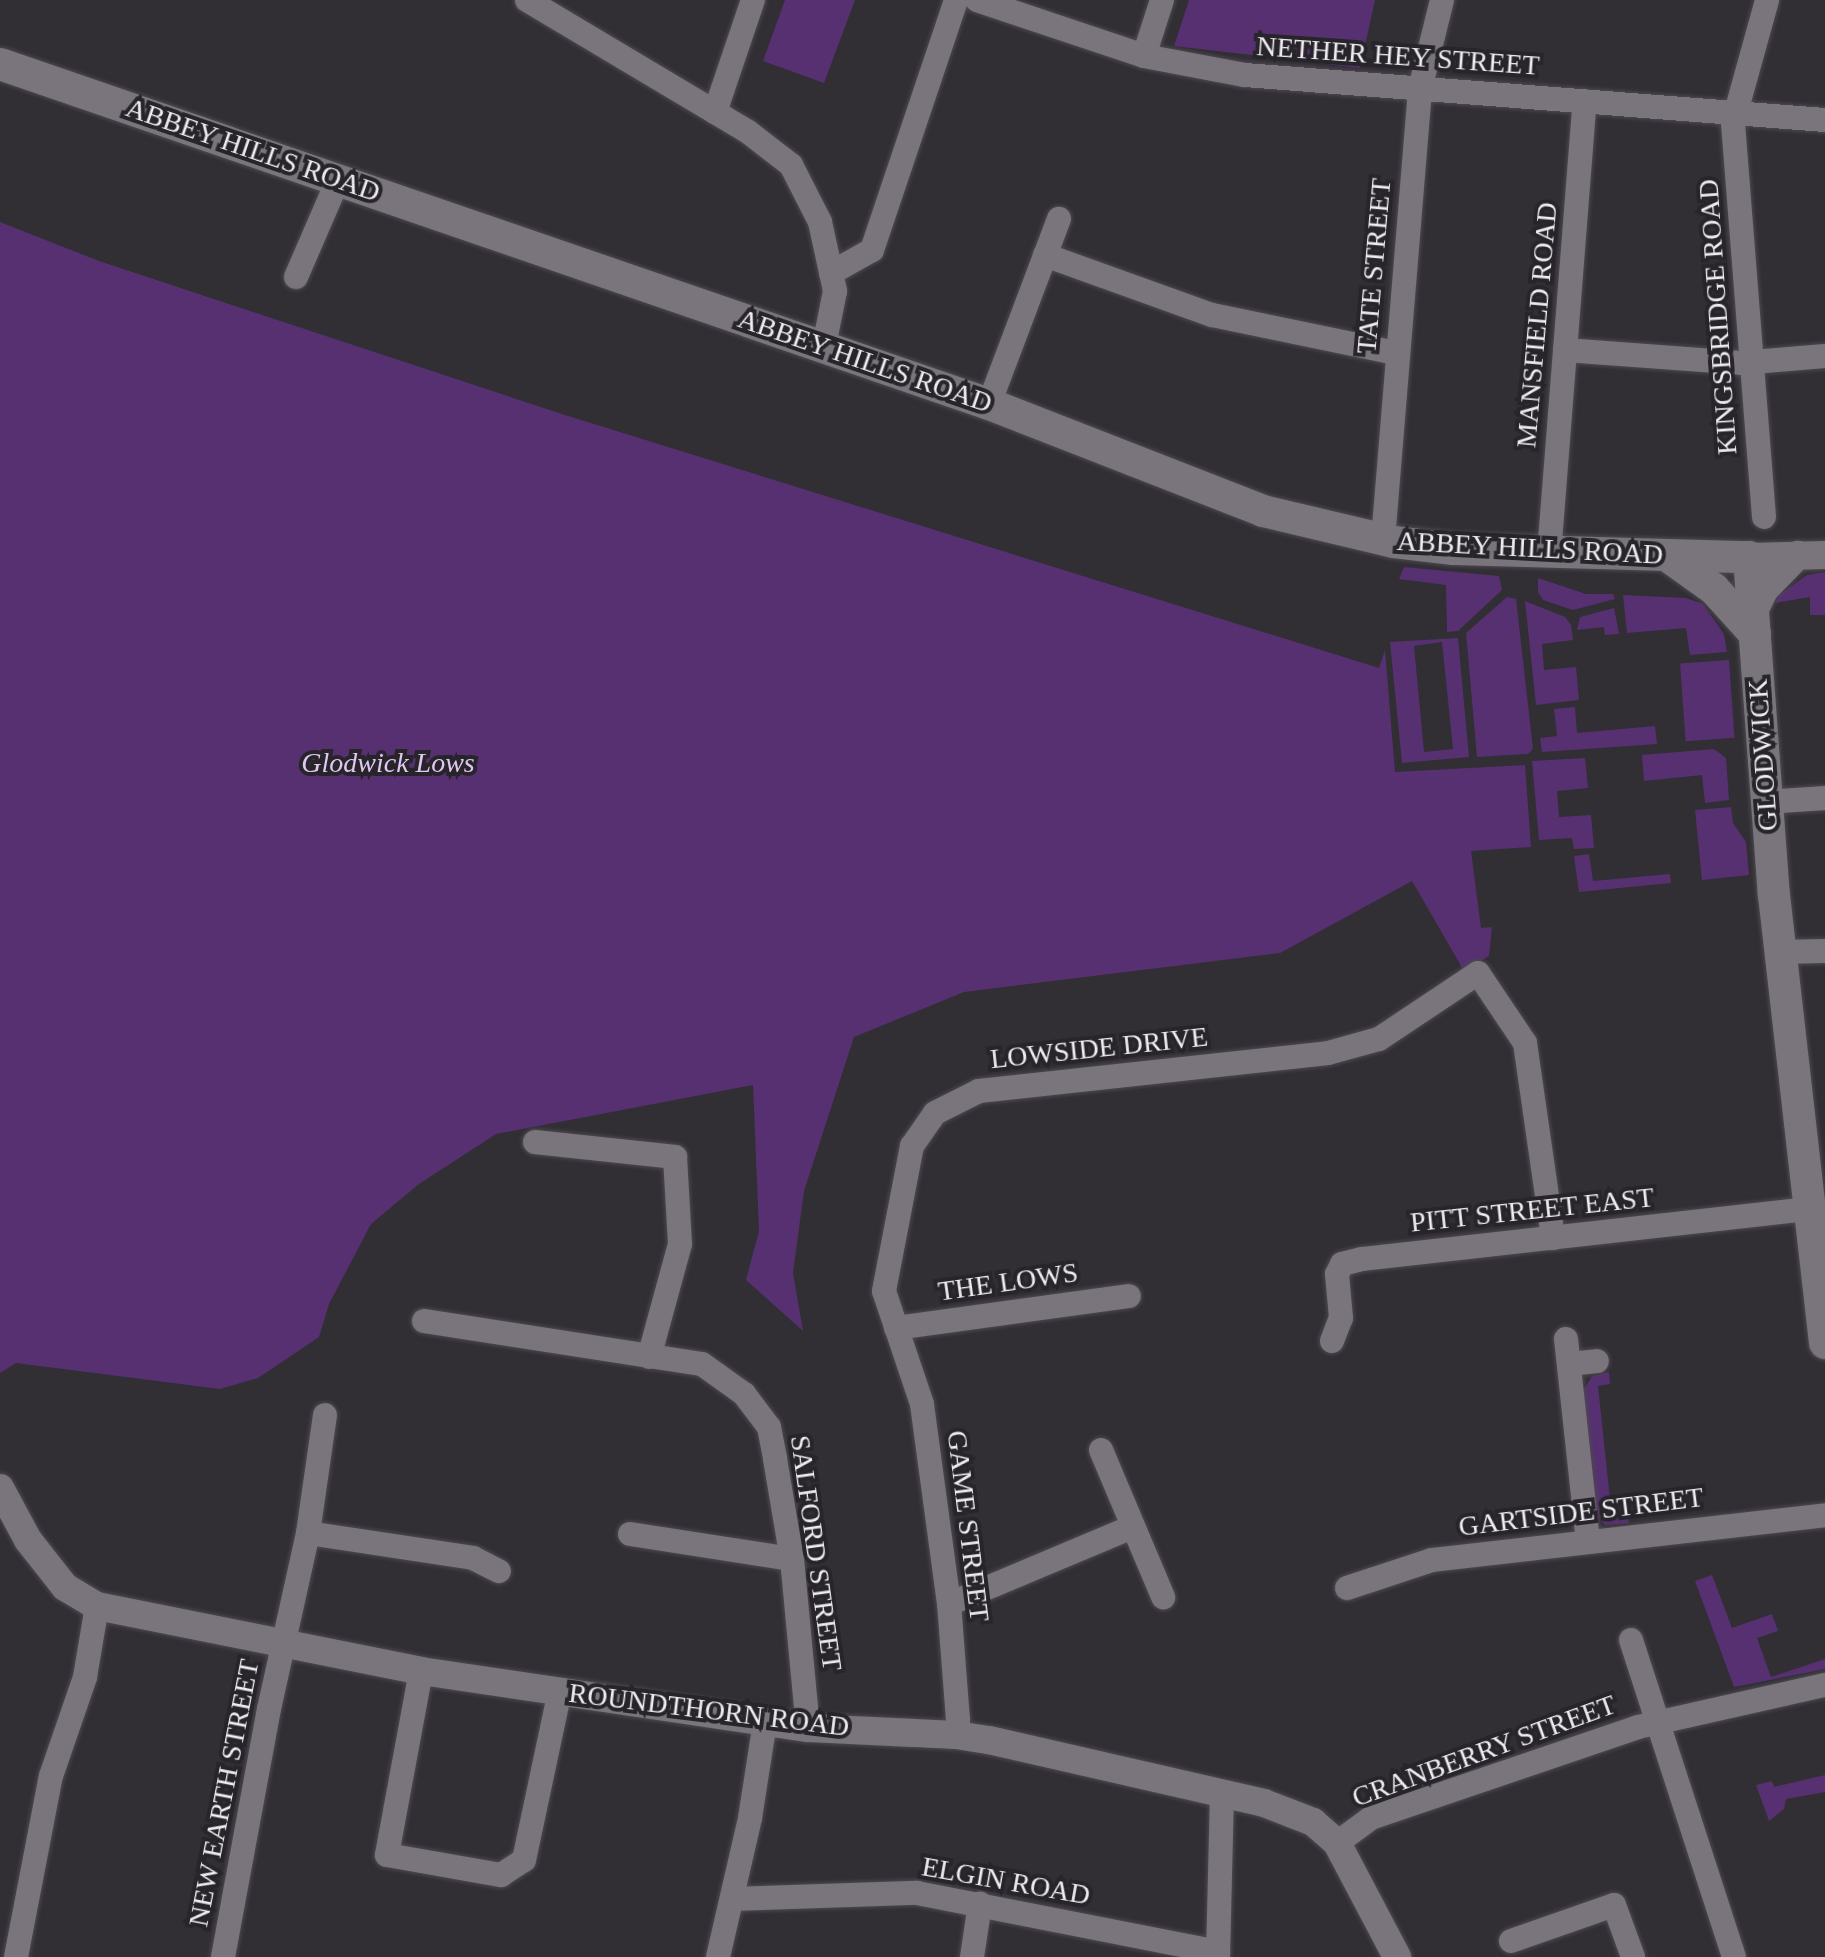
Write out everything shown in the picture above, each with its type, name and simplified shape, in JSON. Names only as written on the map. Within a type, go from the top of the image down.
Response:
[{"type":"main road","name":"ABBEY HILLS ROAD","points":[[0,64],[989,404],[1263,511],[1383,540],[1454,549],[1549,554],[1749,557]]},
{"type":"main road","points":[[1669,557],[1714,589],[1754,624]]},
{"type":"main road","name":"GLODWICK","points":[[1749,557],[1780,952],[1825,1343]]},
{"type":"street","points":[[527,0],[715,112],[791,165],[820,222],[835,291],[824,346]]},
{"type":"street","points":[[715,112],[753,0]]},
{"type":"street","points":[[831,273],[872,250],[956,0]]},
{"type":"street","name":"NETHER HEY STREET","points":[[977,0],[1144,56],[1245,75],[1825,120]]},
{"type":"street","points":[[1144,56],[1162,0]]},
{"type":"street","name":"TATE STREET","points":[[1383,540],[1420,89],[1442,0]]},
{"type":"street","name":"KINGSBRIDGE ROAD","points":[[1764,517],[1733,123],[1767,0]]},
{"type":"street","name":"MANSFIELD ROAD","points":[[1549,554],[1585,101]]},
{"type":"street","points":[[296,277],[338,180]]},
{"type":"street","points":[[989,404],[1059,219]]},
{"type":"street","points":[[1045,255],[1212,315],[1396,353]]},
{"type":"street","points":[[1565,350],[1753,362],[1825,356]]},
{"type":"street","points":[[1749,557],[1811,555]]},
{"type":"street","points":[[1754,624],[1764,590],[1811,555]]},
{"type":"street","points":[[1766,802],[1825,798]]},
{"type":"street","points":[[1780,952],[1825,951]]},
{"type":"street","name":"LOWSIDE DRIVE","points":[[896,1328],[884,1291],[886,1270],[912,1146],[935,1113],[979,1091],[1328,1053],[1379,1039],[1478,973],[1525,1043],[1553,1238]]},
{"type":"street","points":[[535,1142],[675,1157],[680,1244],[649,1357]]},
{"type":"street","name":"PITT STREET EAST","points":[[1332,1341],[1341,1318],[1337,1274],[1342,1264],[1808,1209]]},
{"type":"street","name":"THE LOWS","points":[[896,1328],[1129,1296]]},
{"type":"street","name":"SALFORD STREET","points":[[424,1321],[702,1364],[744,1394],[769,1427],[792,1559],[808,1728]]},
{"type":"street","name":"GAME STREET","points":[[896,1328],[922,1404],[949,1604],[958,1720],[956,1735]]},
{"type":"street","points":[[1566,1339],[1588,1542]]},
{"type":"street","points":[[1569,1364],[1597,1361]]},
{"type":"street","name":"NEW EARTH STREET","points":[[223,1957],[269,1709],[308,1533],[325,1415]]},
{"type":"street","points":[[1101,1450],[1163,1597]]},
{"type":"street","name":"ROUNDTHORN ROAD","points":[[0,1488],[28,1540],[65,1587],[97,1606],[285,1641],[421,1671],[808,1728],[956,1735],[1264,1803],[1313,1822],[1337,1843],[1397,1957]]},
{"type":"street","name":"GARTSIDE STREET","points":[[1347,1588],[1432,1560],[1825,1515]]},
{"type":"street","points":[[949,1604],[1132,1527]]},
{"type":"street","points":[[308,1533],[473,1558],[499,1571]]},
{"type":"street","points":[[630,1534],[792,1559]]},
{"type":"street","points":[[16,1957],[51,1776],[85,1677],[97,1606]]},
{"type":"street","name":"CRANBERRY STREET","points":[[1631,1640],[1654,1704],[1656,1724]]},
{"type":"street","points":[[421,1671],[387,1855],[501,1875],[524,1860],[560,1691]]},
{"type":"street","name":"CRANBERRY STREET","points":[[1337,1843],[1371,1818],[1585,1745],[1656,1724],[1825,1685]]},
{"type":"street","points":[[718,1957],[765,1722]]},
{"type":"street","points":[[1656,1724],[1734,1957]]},
{"type":"street","points":[[1218,1954],[1222,1792]]},
{"type":"street","name":"ELGIN ROAD","points":[[732,1899],[917,1893],[1218,1954]]},
{"type":"street","points":[[972,1957],[980,1904]]},
{"type":"street","points":[[1511,1941],[1614,1905],[1633,1957]]},
{"type":"green space","points":[[785,0],[855,0],[824,83],[763,61]]},
{"type":"green space","points":[[1189,0],[1375,0],[1360,68],[1174,46]]},
{"type":"green space","name":"Glodwick Lows","points":[[0,222],[99,261],[565,415],[1379,668],[1385,650],[1395,772],[1525,765],[1531,847],[1471,851],[1481,928],[1492,927],[1489,956],[1464,971],[1412,881],[1280,953],[964,992],[854,1037],[804,1191],[793,1273],[803,1331],[746,1280],[759,1231],[753,1085],[496,1134],[419,1184],[371,1224],[329,1304],[319,1337],[258,1378],[220,1389],[16,1363],[0,1373]]},
{"type":"green space","points":[[1404,567],[1499,576],[1502,590],[1458,631],[1447,632],[1446,585],[1399,579]]},
{"type":"green space","points":[[1825,572],[1825,615],[1810,615],[1810,597],[1775,603],[1779,595],[1807,575]]},
{"type":"green space","points":[[1538,578],[1586,594],[1613,594],[1615,599],[1573,610],[1543,600],[1538,592]]},
{"type":"green space","points":[[1623,595],[1686,598],[1703,604],[1724,634],[1727,652],[1690,655],[1686,628],[1627,633]]},
{"type":"green space","points":[[1507,597],[1516,599],[1533,749],[1528,754],[1477,757],[1466,633]]},
{"type":"green space","points":[[1525,601],[1565,617],[1571,625],[1573,640],[1542,644],[1544,670],[1576,667],[1579,700],[1536,705]]},
{"type":"green space","points":[[1614,608],[1619,634],[1605,635],[1604,627],[1577,630],[1580,617]]},
{"type":"green space","points":[[1458,638],[1469,757],[1402,763],[1390,642]],"holes":[[[1442,642],[1453,749],[1424,752],[1414,646]]]},
{"type":"green space","points":[[1729,660],[1734,738],[1686,741],[1680,663]]},
{"type":"green space","points":[[1575,707],[1577,733],[1655,726],[1657,744],[1542,752],[1540,738],[1557,736],[1554,709]]},
{"type":"green space","points":[[1714,749],[1726,758],[1729,800],[1705,803],[1702,775],[1644,781],[1642,755]]},
{"type":"green space","points":[[1585,758],[1588,788],[1557,791],[1559,817],[1591,815],[1594,848],[1574,849],[1572,838],[1539,840],[1532,761]]},
{"type":"green space","points":[[1731,807],[1733,823],[1746,842],[1749,875],[1702,880],[1695,810]]},
{"type":"green space","points":[[1589,854],[1593,881],[1670,874],[1671,883],[1579,892],[1574,856]]},
{"type":"green space","points":[[1609,1372],[1610,1384],[1598,1386],[1612,1518],[1628,1516],[1629,1523],[1605,1525],[1595,1513],[1582,1393],[1592,1376]]},
{"type":"green space","points":[[1712,1575],[1732,1628],[1772,1614],[1778,1631],[1757,1638],[1771,1677],[1825,1659],[1825,1669],[1734,1687],[1695,1581]]},
{"type":"green space","points":[[1825,1775],[1825,1792],[1786,1799],[1784,1809],[1769,1821],[1756,1785],[1772,1781],[1774,1787]]}]
